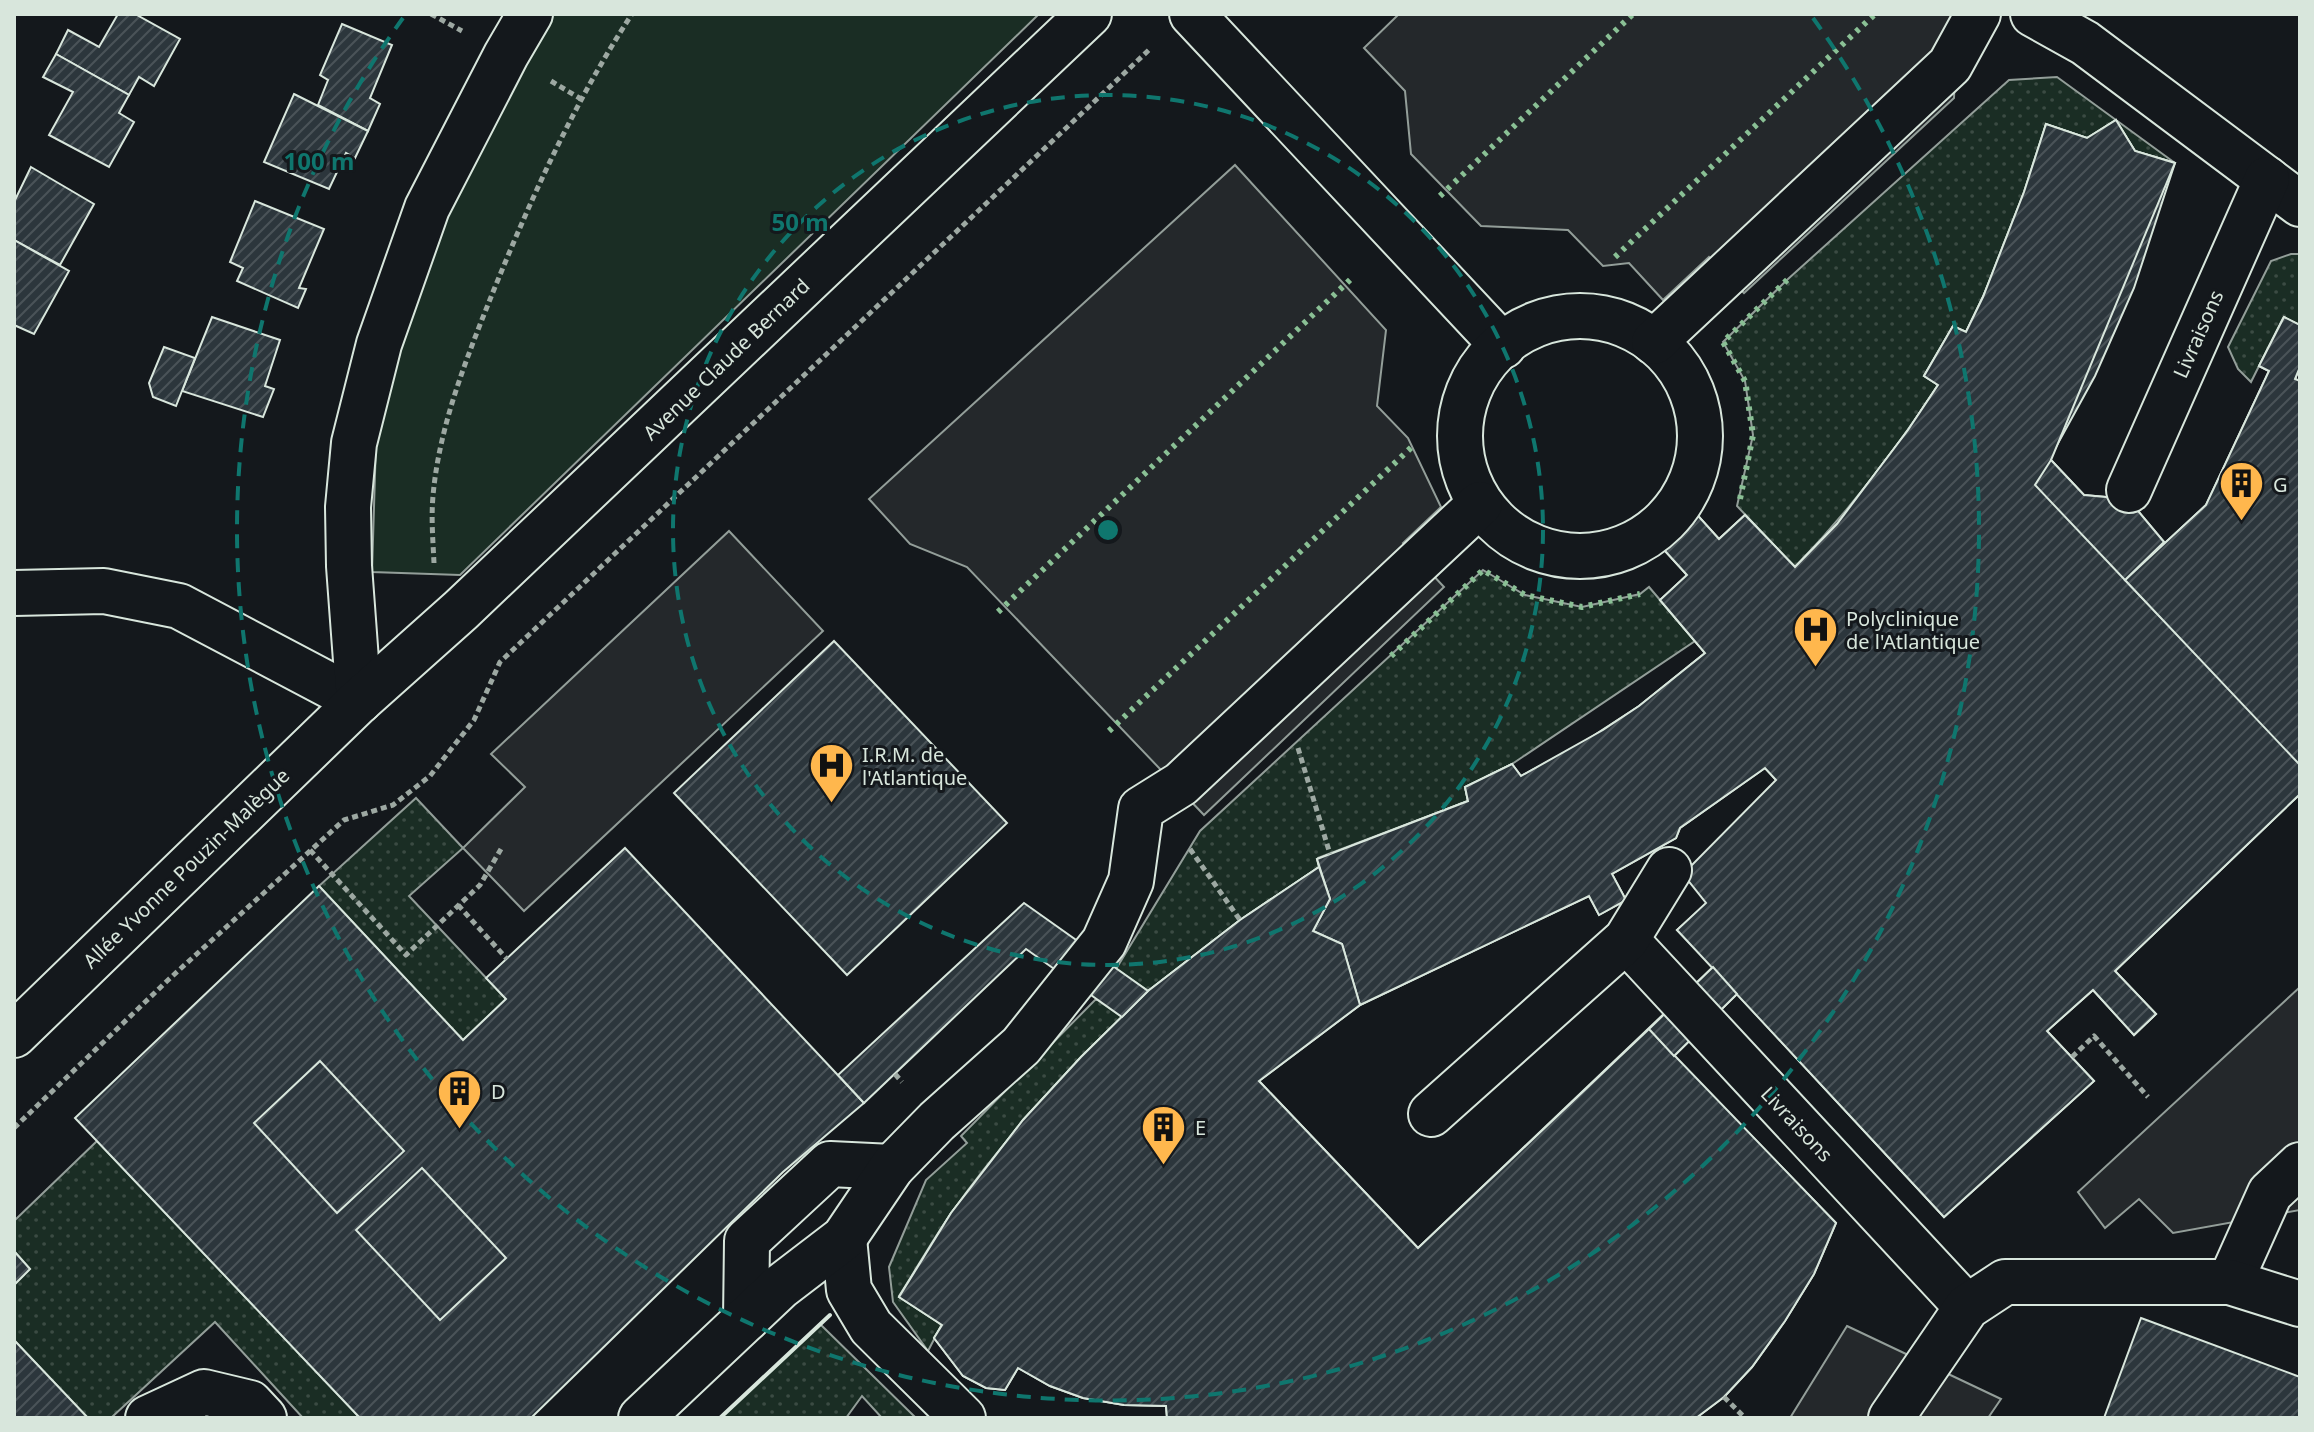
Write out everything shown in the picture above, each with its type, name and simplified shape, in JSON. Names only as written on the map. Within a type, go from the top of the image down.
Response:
[{"type":"street","points":[[359,701],[349,566],[348,507],[354,443],[379,344],[427,208],[530,14]]},
{"type":"street","name":"Avenue Claude Bernard","points":[[359,701],[461,610],[1089,14]]},
{"type":"street","points":[[1192,14],[1503,346]]},
{"type":"street","points":[[1654,342],[1950,65],[1978,14]]},
{"type":"street","points":[[2033,14],[2085,43],[2284,191]]},
{"type":"street","name":"Livraisons","points":[[2129,490],[2284,191]]},
{"type":"street","points":[[1591,316],[1624,324],[1654,342],[1683,372],[1698,411],[1700,453],[1687,492],[1672,521],[1627,547],[1587,557],[1546,552],[1509,534],[1480,504],[1463,465],[1459,424],[1471,383],[1523,328],[1556,317],[1591,316]]},
{"type":"street","points":[[641,1418],[803,1267],[844,1238],[892,1167],[937,1121],[1021,1046],[1104,942],[1131,881],[1141,809],[1181,784],[1480,504]]},
{"type":"street","points":[[14,593],[104,591],[179,606],[359,701]]},
{"type":"street","name":"Allée Yvonne Pouzin-Malègue","points":[[14,1035],[359,701]]},
{"type":"street","points":[[1431,1114],[1626,940],[1669,870]]},
{"type":"street","name":"Livraisons","points":[[1626,940],[1967,1307]]},
{"type":"street","points":[[746,1319],[747,1241],[830,1164],[892,1167]]},
{"type":"street","points":[[2230,1282],[2270,1193],[2300,1165]]},
{"type":"street","points":[[844,1238],[849,1290],[871,1327],[963,1418]]},
{"type":"street","points":[[1891,1418],[1967,1307],[2005,1282],[2230,1282],[2300,1304]]},
{"type":"street","points":[[148,1418],[204,1392],[250,1403],[264,1418]]},
{"type":"path","points":[[500,662],[436,581],[433,494],[442,442],[480,324],[530,204],[581,99],[632,14]]},
{"type":"path","points":[[14,1128],[167,981],[344,820],[393,805],[430,776],[474,720],[500,662],[1152,47]]},
{"type":"path","points":[[1265,704],[1295,738],[1330,854]]},
{"type":"path","points":[[310,850],[406,955],[480,885],[501,849]]},
{"type":"path","points":[[1206,875],[1240,920]]},
{"type":"path","points":[[458,905],[507,959]]},
{"type":"path","points":[[2072,1057],[2094,1036],[2148,1097]]},
{"type":"path","points":[[1724,1397],[1745,1418]]},
{"type":"green space","points":[[531,14],[1039,14],[460,575],[372,572],[379,344]]},
{"type":"green space","points":[[2057,77],[2175,163],[2135,151],[2116,121],[2087,138],[2046,124],[2011,230],[1966,332],[1953,326],[1924,376],[1938,385],[1871,479],[1795,567],[1737,506],[1753,435],[1745,381],[1723,342],[1788,279],[2009,80]]},
{"type":"green space","points":[[2300,254],[2300,325],[2283,318],[2251,382],[2238,369],[2228,347],[2271,261]]},
{"type":"green space","points":[[1483,570],[1525,595],[1582,607],[1640,594],[1649,587],[1695,641],[1512,764],[1465,787],[1468,801],[1318,858],[1319,867],[1240,920],[1148,991],[1116,969],[1200,831]]},
{"type":"green space","points":[[416,798],[463,848],[409,896],[506,999],[463,1040],[319,886]]},
{"type":"green space","points":[[1096,999],[1122,1017],[1054,1087],[991,1160],[945,1222],[899,1296],[943,1322],[928,1351],[893,1302],[889,1267],[926,1180],[967,1143],[961,1136]]},
{"type":"green space","points":[[97,1141],[360,1418],[303,1418],[215,1322],[112,1417],[88,1418],[14,1340],[14,1285],[30,1269],[14,1251],[14,1221]]},
{"type":"green space","points":[[820,1324],[916,1418],[882,1418],[862,1396],[846,1418],[720,1418]]},
{"type":"shaded area","points":[[1399,14],[1958,14],[1954,98],[1744,293],[1709,257],[1663,300],[1629,263],[1603,266],[1568,230],[1481,226],[1411,154],[1405,91],[1364,48]]},
{"type":"shaded area","points":[[1235,165],[1386,330],[1377,406],[1408,438],[1441,507],[1403,543],[1444,587],[1204,815],[967,567],[910,544],[869,499]]},
{"type":"shaded area","points":[[729,531],[823,631],[524,911],[463,848],[525,787],[491,754]]},
{"type":"shaded area","points":[[2300,987],[2300,1210],[2173,1233],[2139,1199],[2105,1228],[2078,1192]]},
{"type":"shaded area","points":[[1847,1326],[2001,1399],[1988,1418],[1790,1418]]},
{"type":"building","points":[[118,14],[135,14],[180,39],[154,86],[139,77],[129,95],[56,54],[68,30],[99,47]]},
{"type":"building","points":[[342,24],[392,45],[370,98],[380,104],[368,131],[318,105],[328,80],[320,75]]},
{"type":"building","points":[[56,54],[129,95],[119,113],[134,122],[109,167],[49,135],[73,92],[43,77]]},
{"type":"building","points":[[294,94],[368,131],[355,158],[346,153],[329,189],[264,162]]},
{"type":"building","points":[[2116,120],[2135,151],[2175,163],[2134,288],[2095,376],[2035,485],[2125,580],[2206,505],[2269,371],[2259,366],[2284,317],[2300,325],[2300,367],[2295,379],[2300,381],[2300,667],[2244,606],[2215,633],[2224,643],[2204,660],[2300,763],[2300,797],[2115,971],[2156,1014],[2134,1035],[2093,990],[2047,1031],[2094,1081],[1944,1217],[1737,994],[1674,1056],[1836,1223],[1814,1274],[1752,1367],[1724,1397],[1696,1418],[1167,1418],[1166,1406],[1124,1405],[1083,1398],[1050,1386],[1018,1368],[1005,1390],[986,1388],[963,1376],[934,1338],[942,1325],[899,1297],[951,1213],[1023,1120],[1148,991],[1240,920],[1319,867],[1317,859],[1468,801],[1465,787],[1512,764],[1521,776],[1579,745],[1639,706],[1705,653],[1660,600],[1687,575],[1656,541],[1691,508],[1719,539],[1745,515],[1795,567],[1837,524],[1938,385],[1924,376],[1953,326],[1966,332],[1983,297],[2024,192],[2046,124],[2087,138]],"holes":[[[1765,768],[1794,799],[1756,835],[1768,848],[1677,930],[1713,967],[1418,1248],[1259,1081],[1360,1005],[1589,896],[1599,915],[1626,900],[1612,874],[1676,838],[1680,828]]]},
{"type":"building","points":[[2116,120],[2135,151],[2175,163],[2051,460],[2084,495],[2128,499],[2164,542],[2125,580],[2300,763],[2300,797],[2115,971],[2156,1014],[2134,1035],[2093,990],[2047,1031],[2094,1081],[1944,1217],[1677,930],[1706,903],[1683,874],[1776,780],[1765,768],[1680,828],[1676,838],[1612,874],[1626,900],[1599,915],[1589,896],[1360,1005],[1342,944],[1313,931],[1330,899],[1317,859],[1468,801],[1465,787],[1512,764],[1521,776],[1639,706],[1705,653],[1660,600],[1687,575],[1656,541],[1691,508],[1719,539],[1745,515],[1795,567],[1837,524],[1938,385],[1924,376],[1953,326],[1966,332],[1983,297],[2024,192],[2046,124],[2087,138]]},
{"type":"building","points":[[31,167],[94,204],[60,265],[14,240],[14,202]]},
{"type":"building","points":[[255,201],[324,229],[299,288],[306,289],[298,308],[237,281],[243,268],[230,262]]},
{"type":"building","points":[[14,240],[69,271],[34,334],[14,325]]},
{"type":"building","points":[[212,317],[280,340],[265,386],[274,389],[263,417],[182,391]]},
{"type":"building","name":"G","points":[[2284,317],[2300,325],[2300,367],[2295,379],[2300,381],[2299,764],[2125,580],[2206,505],[2269,371],[2259,366]]},
{"type":"building","points":[[164,347],[195,358],[176,406],[153,397],[149,383]]},
{"type":"building","points":[[2051,460],[2084,495],[2128,499],[2164,542],[2125,580],[2035,485]]},
{"type":"building","points":[[834,641],[1007,823],[847,975],[674,793]]},
{"type":"building","name":"D","points":[[625,848],[864,1103],[783,1172],[531,1418],[360,1418],[75,1118],[319,886],[463,1040],[506,999],[486,978]]},
{"type":"building","name":"E","points":[[1319,867],[1330,899],[1313,931],[1342,944],[1360,1005],[1259,1081],[1418,1248],[1649,1029],[1836,1223],[1814,1274],[1752,1367],[1724,1397],[1696,1418],[1167,1418],[1166,1406],[1124,1405],[1083,1398],[1050,1386],[1018,1368],[1005,1390],[986,1388],[963,1376],[934,1338],[942,1325],[899,1297],[951,1213],[1023,1120],[1081,1057],[1148,991],[1240,920]]},
{"type":"building","points":[[1024,903],[1148,991],[1122,1017],[1026,949],[864,1103],[838,1075]]},
{"type":"building","points":[[1713,967],[1737,994],[1674,1056],[1649,1029]]},
{"type":"building","points":[[320,1061],[404,1151],[337,1213],[254,1123]]},
{"type":"building","points":[[422,1168],[506,1258],[440,1320],[356,1230]]},
{"type":"building","points":[[14,1251],[30,1269],[14,1285]]},
{"type":"building","points":[[2141,1318],[2300,1377],[2300,1418],[2104,1418]]},
{"type":"building","points":[[14,1340],[88,1418],[14,1418]]},
{"type":"hedge","points":[[1440,196],[1633,14]]},
{"type":"hedge","points":[[1615,257],[1875,14]]},
{"type":"hedge","points":[[998,612],[1352,278]]},
{"type":"hedge","points":[[1740,499],[1753,435],[1745,381],[1723,342],[1788,279]]},
{"type":"hedge","points":[[1109,731],[1415,444]]},
{"type":"hedge","points":[[1391,656],[1483,570],[1525,595],[1582,607],[1640,594]]},
{"type":"wall","points":[[720,1418],[830,1315]]},
{"type":"place","name":"G","points":[[2242,523]]},
{"type":"place","name":"Polyclinique de l'Atlantique","points":[[1815,669]]},
{"type":"place","name":"I.R.M. de l'Atlantique","points":[[831,805]]},
{"type":"place","name":"D","points":[[460,1130]]},
{"type":"place","name":"E","points":[[1164,1166]]}]
